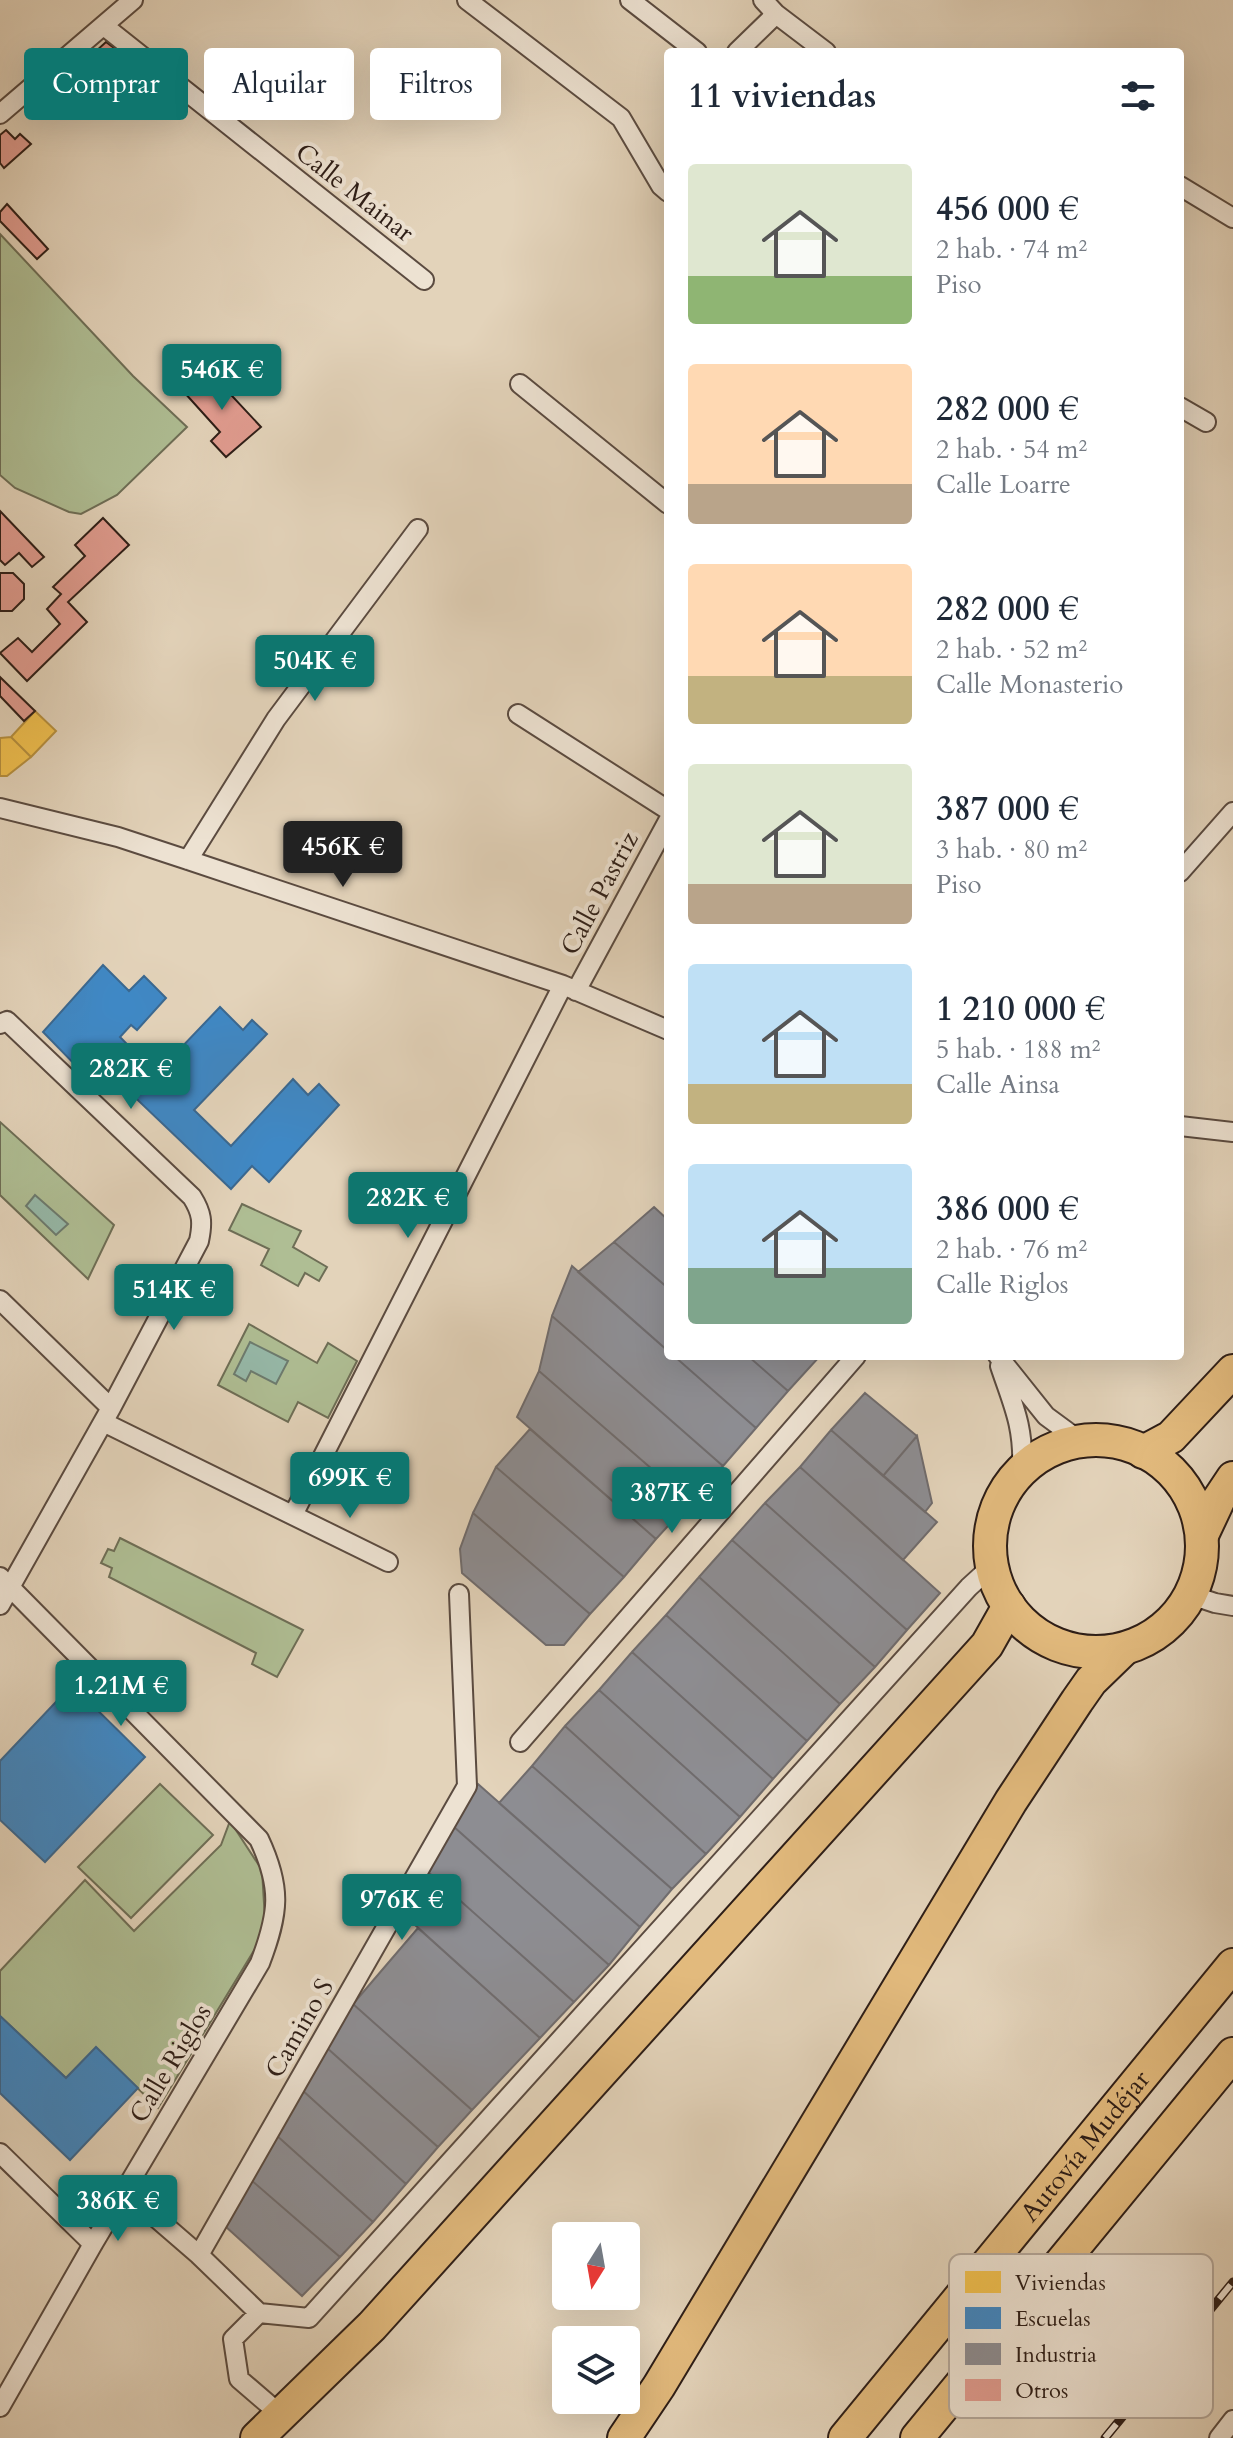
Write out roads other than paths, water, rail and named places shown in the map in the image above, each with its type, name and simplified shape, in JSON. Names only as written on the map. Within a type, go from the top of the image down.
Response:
[{"type":"highway","points":[[1143,1452],[1171,1437],[1233,1371]]},
{"type":"highway","points":[[1080,1441],[1111,1442],[1143,1452],[1176,1477],[1193,1504],[1202,1535],[1200,1565],[1191,1595],[1170,1623],[1140,1643],[1124,1649],[1087,1652],[1051,1642],[1021,1620],[999,1588],[992,1566],[993,1525],[1004,1495],[1022,1469],[1048,1451],[1080,1441]]},
{"type":"highway","points":[[1202,1535],[1233,1478]]},
{"type":"highway","points":[[257,2438],[372,2326],[987,1645],[1009,1606]]},
{"type":"highway","points":[[624,2438],[659,2386],[1011,1801],[1091,1681],[1124,1649]]},
{"type":"highway","name":"Autovía Mudéjar","points":[[996,2254],[1233,1965]]},
{"type":"highway","points":[[1068,2254],[1233,2054]]},
{"type":"highway","name":"Autovía Mudéjar","points":[[845,2438],[949,2311]]},
{"type":"highway","points":[[917,2438],[949,2399]]},
{"type":"street","points":[[0,114],[133,0]]},
{"type":"street","points":[[467,0],[621,118],[664,189]]},
{"type":"street","points":[[630,0],[692,48]]},
{"type":"street","points":[[740,48],[770,7],[821,48]]},
{"type":"street","name":"Calle Mainar","points":[[104,26],[424,280]]},
{"type":"street","points":[[1184,188],[1233,218]]},
{"type":"street","points":[[520,384],[664,501]]},
{"type":"street","points":[[1184,409],[1206,422]]},
{"type":"street","points":[[188,860],[276,719],[418,529]]},
{"type":"street","points":[[518,714],[664,807]]},
{"type":"street","points":[[0,808],[83,828],[188,860],[570,988],[664,1028]]},
{"type":"street","points":[[1184,867],[1233,812]]},
{"type":"street","name":"Calle Pastriz","points":[[293,1515],[570,988],[664,828]]},
{"type":"street","points":[[0,1605],[5,1581],[107,1415],[199,1241],[202,1227],[201,1211],[192,1197],[4,1022]]},
{"type":"street","points":[[1184,1126],[1233,1132]]},
{"type":"street","points":[[0,1300],[107,1415],[388,1562]]},
{"type":"street","points":[[520,1742],[853,1360]]},
{"type":"street","points":[[998,1360],[1020,1423],[1022,1469]]},
{"type":"street","points":[[1000,1360],[1046,1416],[1080,1441]]},
{"type":"street","points":[[125,2191],[199,2255],[259,2313],[309,2318],[992,1566]]},
{"type":"street","name":"Calle Riglos","points":[[0,2407],[260,1963],[277,1908],[269,1860],[259,1839],[5,1581]]},
{"type":"street","name":"Camino S","points":[[199,2255],[467,1786],[459,1594]]},
{"type":"street","points":[[1191,1595],[1233,1606]]},
{"type":"street","points":[[0,2153],[93,2244]]},
{"type":"street","points":[[259,2313],[233,2339],[239,2379],[281,2415]]},
{"type":"street","points":[[1219,2438],[1233,2420]]},
{"type":"railway","points":[[1213,2306],[1233,2282]]},
{"type":"railway","points":[[1105,2438],[1121,2418]]}]
